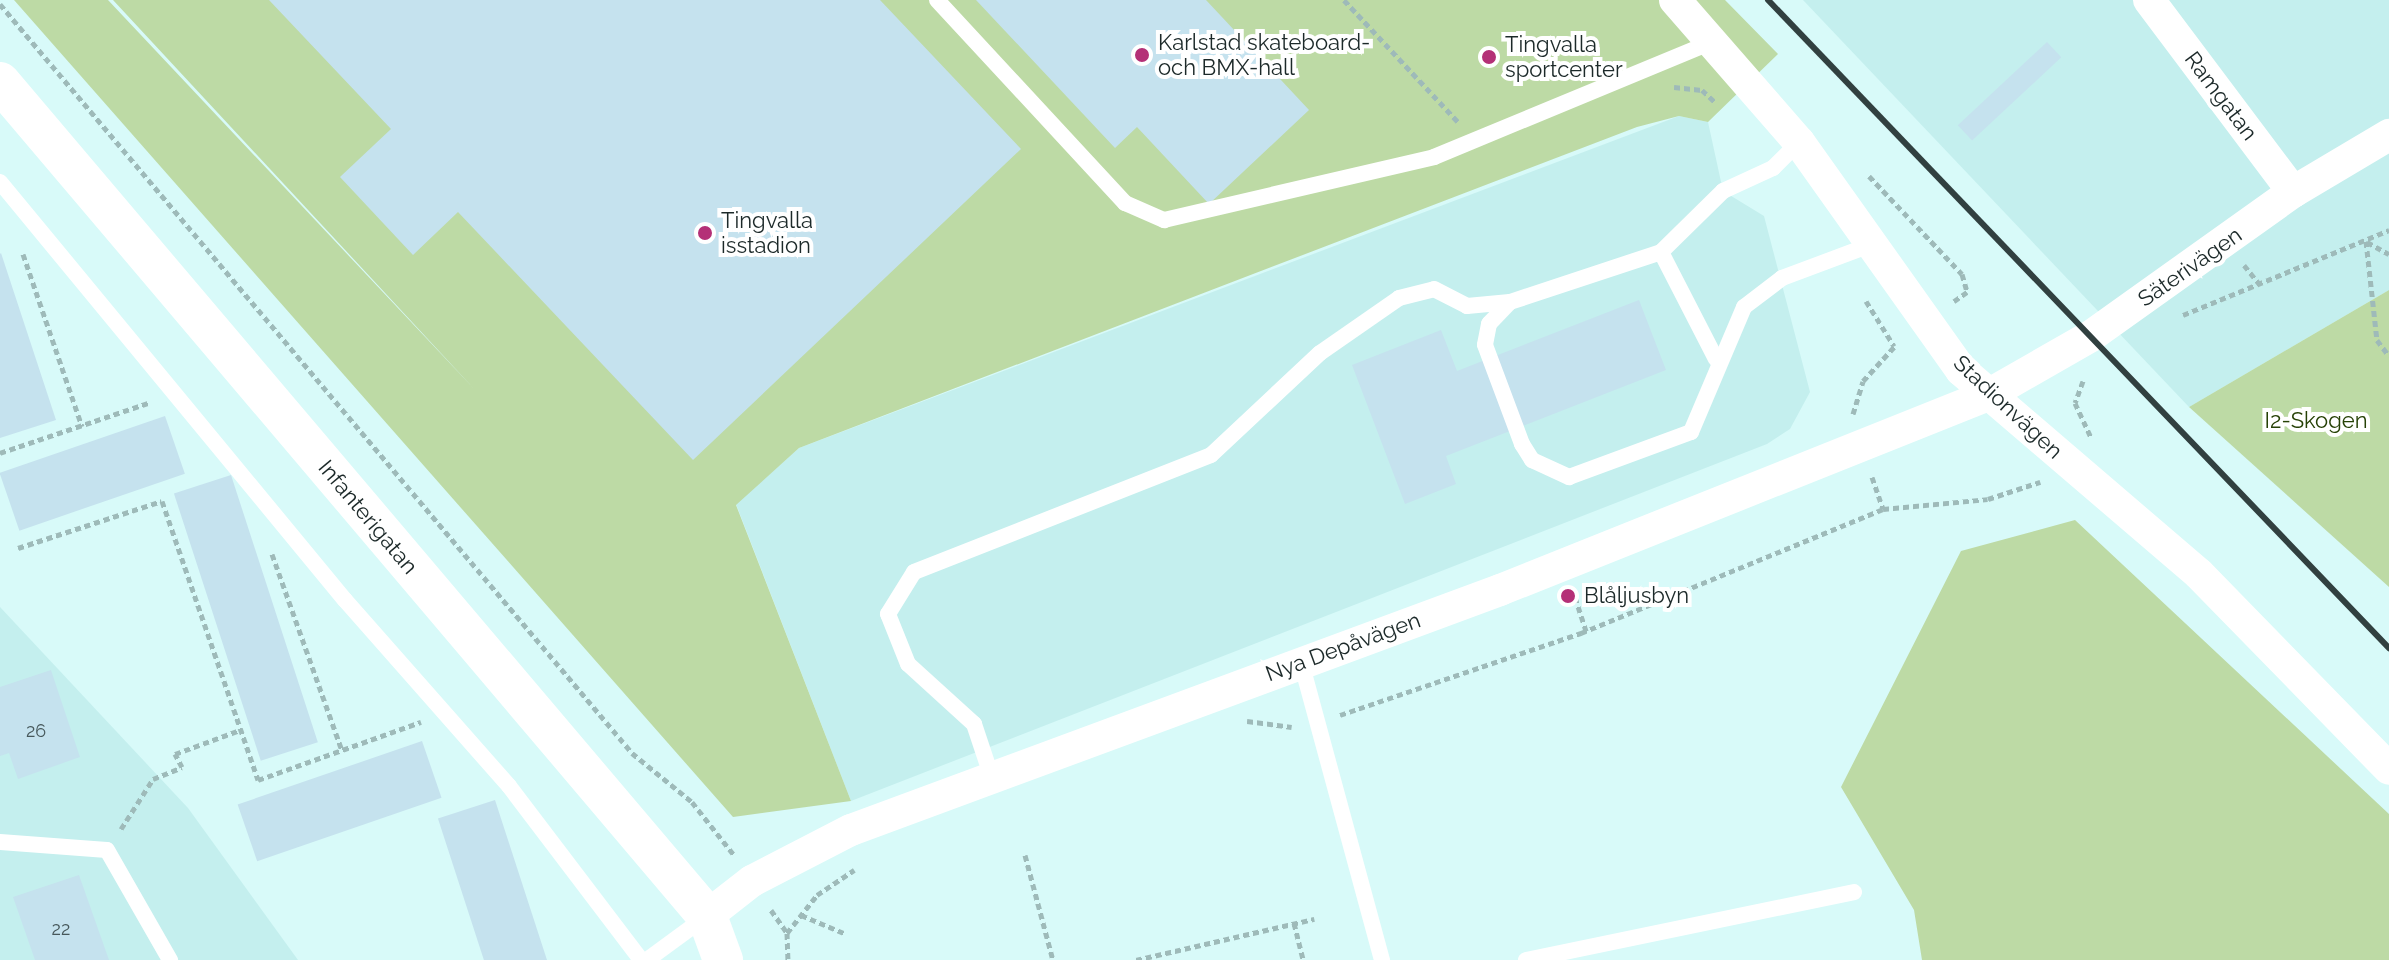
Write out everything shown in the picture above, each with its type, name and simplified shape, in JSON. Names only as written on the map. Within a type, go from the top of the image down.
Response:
[{"type":"street","name":"Stadionvägen","points":[[1675,0],[1714,41],[1799,142],[1961,370],[2199,574],[2389,769]]},
{"type":"street","name":"Ramgatan","points":[[2149,0],[2293,192]]},
{"type":"street","name":"Infanterigatan","points":[[0,82],[707,916],[723,960]]},
{"type":"street","name":"Säterivägen","points":[[1988,395],[2091,336],[2293,192],[2389,135]]},
{"type":"street","name":"Nya Depåvägen","points":[[707,916],[752,881],[851,830],[1301,662],[1988,395]]},
{"type":"lane","points":[[937,0],[1125,203],[1149,217],[1183,220],[1265,202],[1471,143],[1714,41]]},
{"type":"lane","points":[[992,778],[974,724],[908,664],[888,614],[914,572],[1211,455],[1320,353],[1399,298],[1434,289],[1467,306],[1510,302],[1661,252],[1723,191],[1773,168],[1799,142]]},
{"type":"lane","points":[[0,182],[174,395],[509,786],[644,960],[707,916]]},
{"type":"lane","points":[[1510,302],[1489,324],[1485,345],[1522,444],[1532,460],[1569,477],[1691,432],[1716,359],[1744,307],[1782,278],[1841,259],[1873,244]]},
{"type":"lane","points":[[1661,252],[1716,359]]},
{"type":"lane","points":[[1301,662],[1321,721],[1382,960]]},
{"type":"lane","points":[[0,842],[107,850],[170,960]]},
{"type":"lane","points":[[1526,960],[1854,892]]},
{"type":"path","points":[[1344,0],[1471,143]]},
{"type":"path","points":[[0,4],[632,753],[711,821],[787,933],[788,960]]},
{"type":"path","points":[[1660,93],[1702,90],[1719,106]]},
{"type":"path","points":[[2170,321],[2389,230]]},
{"type":"path","points":[[2366,241],[2389,254]]},
{"type":"path","points":[[2366,241],[2377,340],[2389,356]]},
{"type":"path","points":[[20,248],[82,426]]},
{"type":"path","points":[[1841,259],[1894,346]]},
{"type":"path","points":[[1235,722],[1282,729],[1321,721],[1586,631],[1883,509],[2019,493],[2070,464],[2092,433],[2075,403],[2092,371]]},
{"type":"path","points":[[0,453],[174,395]]},
{"type":"path","points":[[18,548],[162,501],[258,780],[444,713]]},
{"type":"path","points":[[267,541],[342,751]]},
{"type":"path","points":[[1572,589],[1586,631]]},
{"type":"path","points":[[107,850],[153,779],[182,767],[175,754],[240,730]]},
{"type":"path","points":[[1025,855],[1053,960]]},
{"type":"path","points":[[787,933],[801,915],[860,866]]},
{"type":"path","points":[[801,915],[846,934]]},
{"type":"path","points":[[1136,960],[1314,919]]},
{"type":"path","points":[[1294,923],[1303,960]]},
{"type":"shaded area","points":[[1803,0],[2389,0],[2389,290],[2189,407]]},
{"type":"shaded area","points":[[1679,116],[1708,122],[1723,191],[1764,216],[1810,392],[1790,429],[1767,444],[851,801],[736,504],[799,448]]},
{"type":"shaded area","points":[[0,607],[188,808],[298,960],[0,960]]},
{"type":"green space","points":[[14,0],[108,0],[477,392],[113,0],[1725,0],[1778,54],[1708,122],[1679,116],[1637,127],[799,448],[736,505],[851,801],[733,817]]},
{"type":"green space","name":"I2-Skogen","points":[[2389,290],[2389,587],[2189,407]]},
{"type":"green space","points":[[2075,520],[2389,814],[2389,960],[1922,960],[1914,910],[1841,787],[1961,551]]},
{"type":"building","name":"Tingvalla isstadion","points":[[269,0],[880,0],[1021,149],[693,460],[458,212],[413,255],[340,177],[391,129]]},
{"type":"building","name":"Karlstad skateboard- och BMX-hall","points":[[976,0],[1206,0],[1309,110],[1209,204],[1137,127],[1115,148]]},
{"type":"building","points":[[2047,42],[2061,57],[1972,141],[1958,125]]},
{"type":"building","points":[[0,254],[56,420],[0,438]]},
{"type":"building","points":[[1639,300],[1666,370],[1446,456],[1456,484],[1405,504],[1352,365],[1441,330],[1457,371]]},
{"type":"building","points":[[165,416],[185,474],[19,531],[0,473]]},
{"type":"building","points":[[231,475],[318,742],[261,761],[174,494]]},
{"type":"building","points":[[51,670],[80,757],[18,779],[9,753],[0,756],[0,687]]},
{"type":"building","points":[[422,741],[442,798],[257,861],[238,804]]},
{"type":"building","points":[[495,800],[547,960],[484,960],[438,819]]},
{"type":"building","points":[[79,875],[109,960],[35,960],[13,897]]},
{"type":"railway","points":[[1768,0],[2389,648]]},
{"type":"place","name":"Karlstad skateboard- och BMX-hall","points":[[1142,55]]},
{"type":"place","name":"Tingvalla sportcenter","points":[[1489,57]]},
{"type":"place","name":"Tingvalla isstadion","points":[[705,233]]},
{"type":"place","name":"Blåljusbyn","points":[[1568,596]]}]
